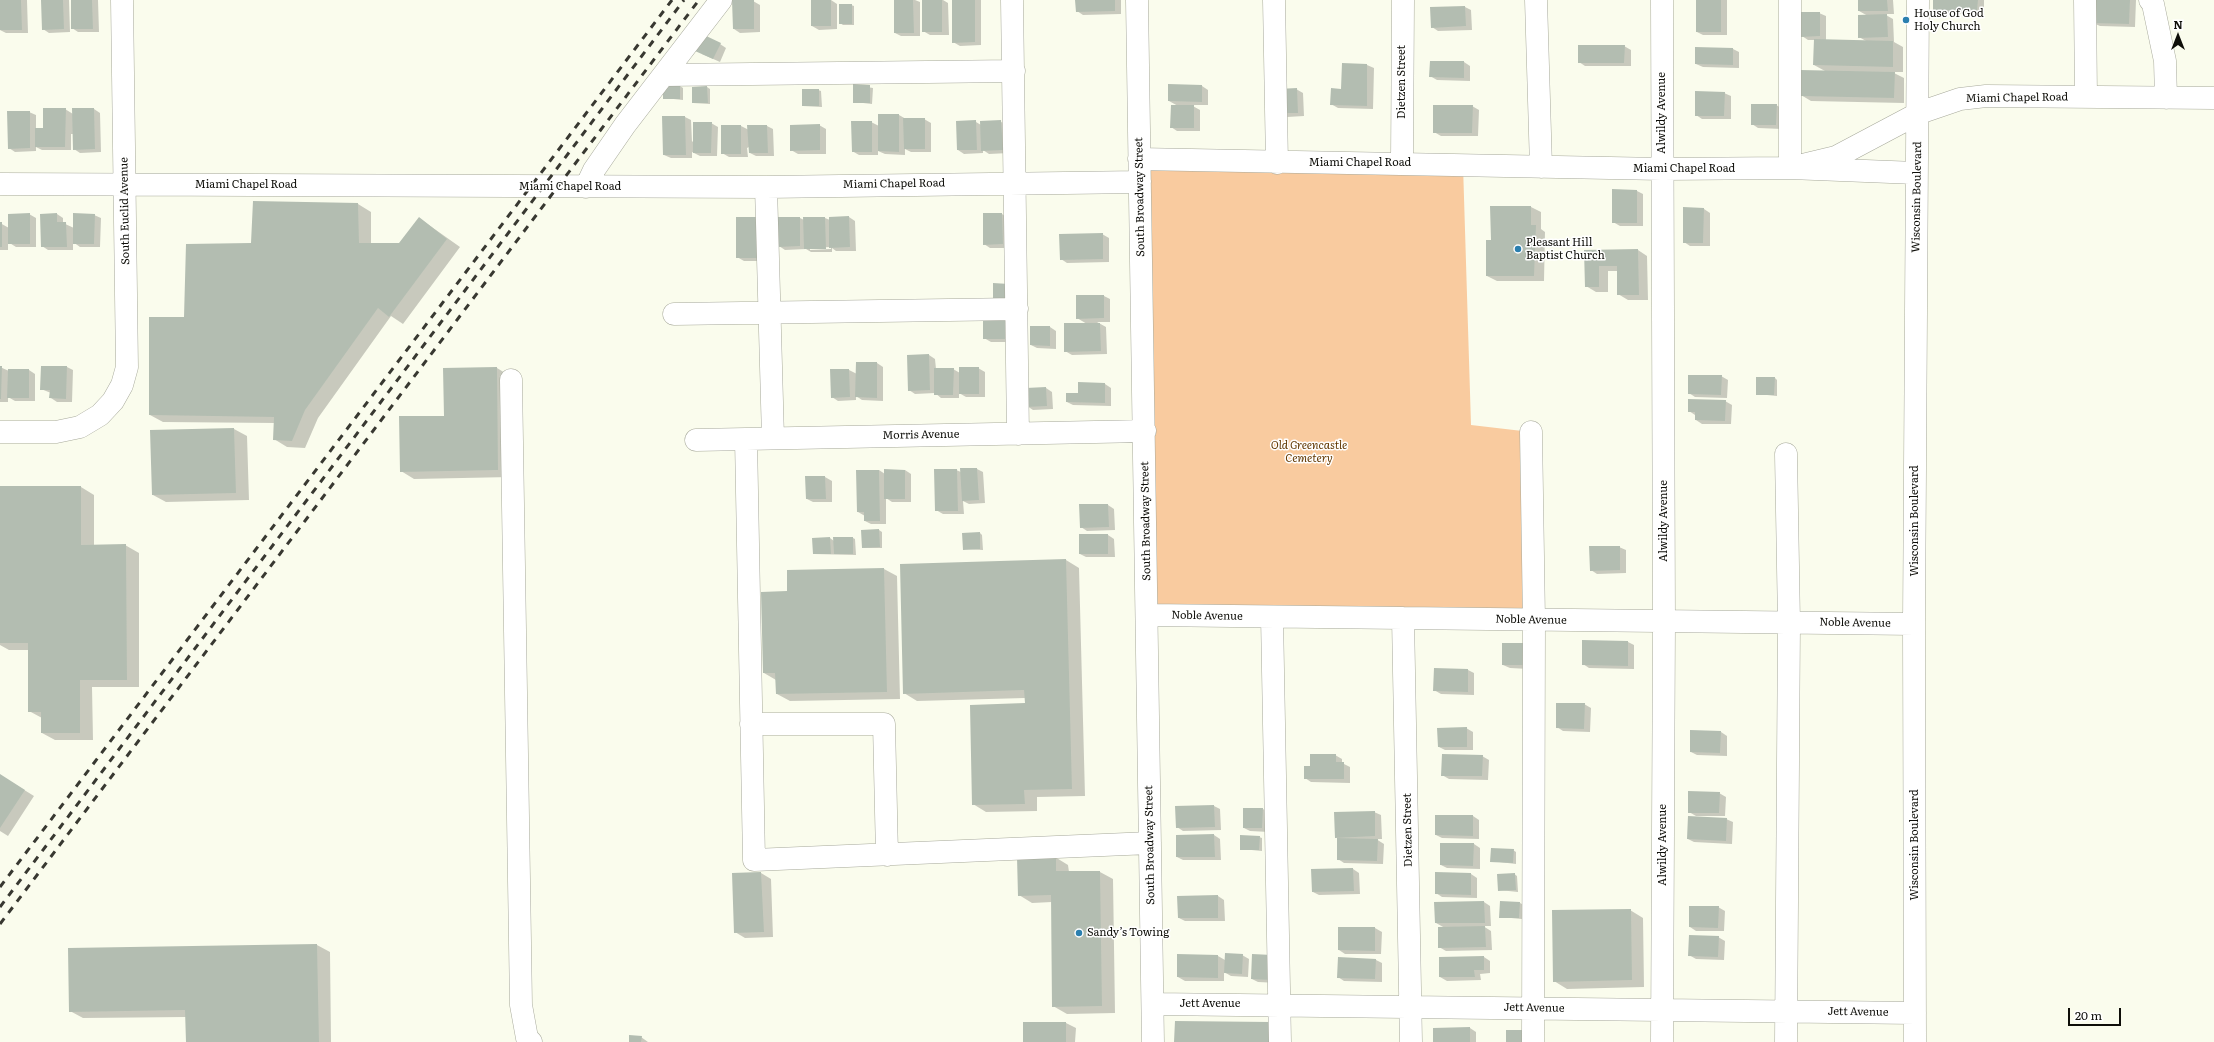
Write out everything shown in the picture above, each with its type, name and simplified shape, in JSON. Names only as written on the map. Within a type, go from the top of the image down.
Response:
[{"type":"street","name":"South Euclid Avenue","points":[[0,432],[56,432],[80,428],[100,415],[113,401],[122,385],[127,367],[122,0]]},
{"type":"street","points":[[586,187],[594,170],[721,0]]},
{"type":"street","points":[[1012,0],[1016,182],[1018,434]]},
{"type":"street","name":"South Broadway Street","points":[[1137,0],[1145,431],[1153,1042]]},
{"type":"street","points":[[1274,0],[1278,163]]},
{"type":"street","name":"Dietzen Street","points":[[1402,163],[1403,0]]},
{"type":"street","points":[[1536,0],[1541,168]]},
{"type":"street","name":"Alwildy Avenue","points":[[1662,0],[1664,621],[1662,1042]]},
{"type":"street","points":[[1790,0],[1790,168],[1916,173]]},
{"type":"street","name":"Wisconsin Boulevard","points":[[1915,1042],[1914,624],[1916,173],[1919,113],[1918,0]]},
{"type":"street","points":[[2085,0],[2086,97]]},
{"type":"street","points":[[2150,0],[2153,4],[2165,61],[2166,98]]},
{"type":"street","points":[[665,75],[1014,71]]},
{"type":"street","name":"Miami Chapel Road","points":[[1139,159],[1278,163],[1402,163],[1541,168],[1790,168],[1836,157],[1919,113],[1960,99],[1986,96],[2214,98]]},
{"type":"street","name":"Miami Chapel Road","points":[[0,184],[766,187],[1016,182],[1140,182]]},
{"type":"street","points":[[766,187],[768,312],[773,438]]},
{"type":"street","points":[[674,314],[1017,309]]},
{"type":"street","points":[[511,380],[522,1005],[527,1038],[531,1042]]},
{"type":"street","name":"Morris Avenue","points":[[696,440],[1145,431]]},
{"type":"street","points":[[1532,432],[1534,620],[1533,1042]]},
{"type":"street","points":[[746,439],[754,860],[1150,843]]},
{"type":"street","points":[[1786,454],[1789,623],[1786,1042]]},
{"type":"street","name":"Noble Avenue","points":[[1147,615],[1914,624]]},
{"type":"street","points":[[1272,617],[1280,1042]]},
{"type":"street","name":"Dietzen Street","points":[[1403,618],[1411,1042]]},
{"type":"street","points":[[752,724],[884,724],[887,855]]},
{"type":"street","name":"Jett Avenue","points":[[1153,1004],[1280,1004],[1915,1013]]},
{"type":"green space","name":"Old Greencastle Cemetery","points":[[1139,159],[1463,165],[1471,425],[1531,432],[1534,620],[1147,615]]},
{"type":"building","points":[[0,0],[21,0],[22,30],[0,30]]},
{"type":"building","points":[[41,0],[63,0],[64,29],[42,30]]},
{"type":"building","points":[[71,0],[92,0],[93,29],[71,29]]},
{"type":"building","points":[[732,0],[754,0],[754,29],[733,29]]},
{"type":"building","points":[[811,0],[831,0],[831,26],[811,26]]},
{"type":"building","points":[[894,0],[913,0],[914,33],[894,33]]},
{"type":"building","points":[[922,0],[942,0],[942,32],[922,32]]},
{"type":"building","points":[[952,0],[975,0],[975,42],[952,43]]},
{"type":"building","points":[[1075,0],[1115,0],[1115,11],[1076,12]]},
{"type":"building","points":[[1696,0],[1721,0],[1721,32],[1696,32]]},
{"type":"building","points":[[1858,0],[1887,0],[1888,11],[1858,11]]},
{"type":"building","points":[[1933,0],[1978,0],[1977,11],[1933,10]]},
{"type":"building","points":[[2093,0],[2130,0],[2129,24],[2092,23]]},
{"type":"building","points":[[839,4],[852,4],[852,24],[839,24]]},
{"type":"building","points":[[1465,6],[1466,26],[1431,28],[1430,7]]},
{"type":"building","points":[[1801,12],[1820,12],[1820,36],[1801,37]]},
{"type":"building","points":[[1887,14],[1888,37],[1858,38],[1858,15]]},
{"type":"building","points":[[702,34],[721,43],[713,59],[695,51]]},
{"type":"building","points":[[1814,39],[1893,41],[1893,67],[1813,65]]},
{"type":"building","points":[[1578,45],[1625,45],[1624,63],[1578,63]]},
{"type":"building","points":[[1695,47],[1733,48],[1733,65],[1695,64]]},
{"type":"building","points":[[1430,61],[1464,61],[1464,78],[1429,77]]},
{"type":"building","points":[[1342,63],[1367,64],[1367,106],[1330,105],[1331,88],[1341,89]]},
{"type":"building","points":[[1800,70],[1895,72],[1894,98],[1800,96]]},
{"type":"building","points":[[853,84],[870,85],[870,103],[853,103]]},
{"type":"building","points":[[1168,84],[1202,85],[1202,102],[1168,101]]},
{"type":"building","points":[[663,85],[680,85],[680,99],[663,99]]},
{"type":"building","points":[[707,86],[708,103],[692,103],[692,87]]},
{"type":"building","points":[[1297,88],[1298,113],[1279,113],[1278,89]]},
{"type":"building","points":[[802,89],[819,89],[819,106],[802,106]]},
{"type":"building","points":[[1695,91],[1725,92],[1724,116],[1695,116]]},
{"type":"building","points":[[1751,104],[1777,104],[1776,125],[1751,125]]},
{"type":"building","points":[[1171,105],[1194,105],[1194,128],[1170,128]]},
{"type":"building","points":[[1433,105],[1473,105],[1472,133],[1433,133]]},
{"type":"building","points":[[43,108],[66,108],[65,147],[35,147],[35,128],[43,128]]},
{"type":"building","points":[[72,108],[94,108],[95,149],[73,150]]},
{"type":"building","points":[[7,111],[30,111],[30,148],[8,149]]},
{"type":"building","points":[[878,114],[899,114],[899,152],[878,151]]},
{"type":"building","points":[[662,116],[685,116],[686,155],[663,155]]},
{"type":"building","points":[[903,118],[925,118],[925,149],[904,149]]},
{"type":"building","points":[[976,120],[977,150],[957,150],[956,121]]},
{"type":"building","points":[[1001,120],[1003,150],[981,151],[980,121]]},
{"type":"building","points":[[851,121],[872,121],[872,152],[852,152]]},
{"type":"building","points":[[693,122],[712,122],[711,153],[693,153]]},
{"type":"building","points":[[820,124],[820,150],[790,151],[790,125]]},
{"type":"building","points":[[721,125],[741,125],[741,154],[721,154]]},
{"type":"building","points":[[747,125],[767,125],[768,153],[749,153]]},
{"type":"building","points":[[1612,189],[1637,190],[1637,223],[1612,223]]},
{"type":"building","points":[[253,201],[358,203],[359,243],[399,243],[419,217],[447,239],[389,317],[378,308],[305,410],[292,441],[273,440],[274,417],[149,415],[149,317],[184,317],[186,244],[251,243]]},
{"type":"building","points":[[1490,206],[1531,206],[1531,225],[1536,225],[1534,276],[1486,276],[1486,240],[1491,240]]},
{"type":"building","points":[[1683,207],[1704,208],[1703,243],[1683,243]]},
{"type":"building","points":[[30,213],[30,244],[8,244],[8,214]]},
{"type":"building","points":[[57,213],[57,222],[66,222],[67,247],[41,247],[40,214]]},
{"type":"building","points":[[73,213],[95,214],[94,244],[73,244]]},
{"type":"building","points":[[983,213],[1002,213],[1003,244],[983,245]]},
{"type":"building","points":[[849,216],[850,247],[829,248],[829,217]]},
{"type":"building","points":[[736,217],[758,217],[758,258],[736,258]]},
{"type":"building","points":[[778,217],[800,217],[800,246],[778,247]]},
{"type":"building","points":[[803,217],[825,217],[826,249],[804,249]]},
{"type":"building","points":[[0,222],[2,222],[2,247],[0,247]]},
{"type":"building","points":[[1103,233],[1103,259],[1060,260],[1059,234]]},
{"type":"building","points":[[1638,249],[1639,295],[1617,295],[1617,266],[1599,266],[1599,287],[1585,287],[1584,250]]},
{"type":"building","points":[[993,283],[1009,284],[1009,299],[993,299]]},
{"type":"building","points":[[1076,295],[1104,295],[1104,318],[1076,319]]},
{"type":"building","points":[[983,319],[1005,319],[1005,339],[983,339]]},
{"type":"building","points":[[1064,323],[1100,323],[1101,351],[1064,352]]},
{"type":"building","points":[[1030,326],[1050,326],[1050,346],[1030,345]]},
{"type":"building","points":[[929,354],[930,390],[908,391],[907,355]]},
{"type":"building","points":[[856,362],[877,362],[877,398],[855,397]]},
{"type":"building","points":[[0,366],[2,366],[1,399],[0,399]]},
{"type":"building","points":[[41,366],[67,366],[66,399],[49,398],[50,390],[40,390]]},
{"type":"building","points":[[497,367],[498,470],[400,472],[399,416],[444,416],[443,368]]},
{"type":"building","points":[[959,367],[979,367],[979,394],[959,394]]},
{"type":"building","points":[[934,368],[954,368],[953,395],[934,395]]},
{"type":"building","points":[[8,369],[29,369],[29,398],[7,398]]},
{"type":"building","points":[[830,369],[849,369],[850,397],[831,398]]},
{"type":"building","points":[[1688,375],[1722,375],[1721,395],[1688,394]]},
{"type":"building","points":[[1756,377],[1775,377],[1774,395],[1756,395]]},
{"type":"building","points":[[1078,382],[1105,383],[1105,403],[1066,402],[1066,393],[1078,393]]},
{"type":"building","points":[[1046,387],[1047,406],[1026,407],[1026,388]]},
{"type":"building","points":[[1688,399],[1726,400],[1725,421],[1695,420],[1695,412],[1688,412]]},
{"type":"building","points":[[234,428],[236,493],[152,495],[150,430]]},
{"type":"building","points":[[960,468],[977,468],[979,500],[962,501]]},
{"type":"building","points":[[884,469],[905,470],[905,499],[884,499]]},
{"type":"building","points":[[934,469],[957,469],[958,511],[935,511]]},
{"type":"building","points":[[856,470],[879,470],[880,521],[864,521],[864,512],[857,512]]},
{"type":"building","points":[[805,476],[825,476],[826,499],[806,499]]},
{"type":"building","points":[[0,486],[81,486],[81,545],[126,544],[127,680],[80,680],[80,733],[41,733],[41,712],[28,712],[28,643],[0,643]]},
{"type":"building","points":[[1079,504],[1108,504],[1109,527],[1080,528]]},
{"type":"building","points":[[879,529],[880,547],[862,548],[861,530]]},
{"type":"building","points":[[980,532],[980,549],[963,550],[962,533]]},
{"type":"building","points":[[1079,534],[1108,534],[1108,554],[1079,554]]},
{"type":"building","points":[[830,537],[831,554],[813,554],[812,538]]},
{"type":"building","points":[[833,537],[853,537],[853,554],[834,554]]},
{"type":"building","points":[[1589,546],[1620,546],[1620,570],[1590,571]]},
{"type":"building","points":[[1066,559],[1072,789],[1024,790],[1025,804],[972,805],[970,705],[1025,703],[1024,690],[903,694],[900,564]]},
{"type":"building","points":[[884,568],[887,692],[776,694],[775,673],[763,673],[761,592],[787,591],[787,570]]},
{"type":"building","points":[[1582,640],[1628,641],[1628,666],[1582,665]]},
{"type":"building","points":[[1502,643],[1523,643],[1523,665],[1502,665]]},
{"type":"building","points":[[1434,668],[1468,669],[1468,692],[1433,691]]},
{"type":"building","points":[[1556,703],[1585,703],[1584,729],[1556,728]]},
{"type":"building","points":[[1467,727],[1467,747],[1438,747],[1437,728]]},
{"type":"building","points":[[1690,730],[1721,731],[1720,753],[1690,752]]},
{"type":"building","points":[[1310,754],[1336,754],[1336,762],[1344,762],[1344,779],[1304,779],[1304,766],[1310,766]]},
{"type":"building","points":[[1442,754],[1483,755],[1482,776],[1441,776]]},
{"type":"building","points":[[0,774],[25,790],[0,828]]},
{"type":"building","points":[[1688,791],[1720,792],[1719,813],[1688,813]]},
{"type":"building","points":[[1214,805],[1215,827],[1176,828],[1175,806]]},
{"type":"building","points":[[1243,808],[1263,808],[1262,828],[1243,828]]},
{"type":"building","points":[[1375,811],[1375,836],[1335,838],[1334,812]]},
{"type":"building","points":[[1435,815],[1473,815],[1473,836],[1435,835]]},
{"type":"building","points":[[1688,816],[1727,818],[1726,841],[1687,839]]},
{"type":"building","points":[[1214,834],[1215,857],[1176,857],[1176,835]]},
{"type":"building","points":[[1240,835],[1260,836],[1259,850],[1240,850]]},
{"type":"building","points":[[1337,838],[1378,839],[1377,861],[1337,860]]},
{"type":"building","points":[[1440,843],[1474,843],[1473,866],[1440,865]]},
{"type":"building","points":[[1491,848],[1514,849],[1513,863],[1490,862]]},
{"type":"building","points":[[1056,856],[1056,871],[1100,871],[1102,1006],[1052,1007],[1051,895],[1018,896],[1017,857]]},
{"type":"building","points":[[1353,868],[1354,891],[1312,892],[1311,869]]},
{"type":"building","points":[[761,872],[764,932],[734,933],[732,873]]},
{"type":"building","points":[[1435,872],[1471,873],[1471,895],[1435,894]]},
{"type":"building","points":[[1515,873],[1516,890],[1498,891],[1497,874]]},
{"type":"building","points":[[1218,895],[1218,918],[1178,918],[1177,896]]},
{"type":"building","points":[[1484,901],[1485,923],[1435,923],[1434,902]]},
{"type":"building","points":[[1500,901],[1520,902],[1519,918],[1499,918]]},
{"type":"building","points":[[1689,906],[1719,906],[1718,928],[1689,927]]},
{"type":"building","points":[[1631,909],[1632,980],[1553,982],[1552,910]]},
{"type":"building","points":[[1485,926],[1486,947],[1438,948],[1438,927]]},
{"type":"building","points":[[1338,927],[1375,927],[1375,951],[1338,950]]},
{"type":"building","points":[[1689,935],[1719,936],[1718,957],[1688,956]]},
{"type":"building","points":[[317,944],[319,1042],[186,1042],[185,1010],[69,1012],[68,948]]},
{"type":"building","points":[[1225,953],[1243,954],[1242,974],[1224,973]]},
{"type":"building","points":[[1177,954],[1218,955],[1218,978],[1177,977]]},
{"type":"building","points":[[1252,954],[1272,955],[1272,980],[1251,979]]},
{"type":"building","points":[[1484,956],[1484,970],[1474,970],[1475,977],[1439,977],[1439,957]]},
{"type":"building","points":[[1338,957],[1376,959],[1375,979],[1337,978]]},
{"type":"building","points":[[1175,1021],[1270,1022],[1269,1042],[1174,1042]]},
{"type":"building","points":[[1023,1022],[1066,1022],[1066,1042],[1023,1042]]},
{"type":"building","points":[[1470,1027],[1470,1042],[1433,1042],[1433,1028]]},
{"type":"building","points":[[1506,1030],[1523,1030],[1523,1042],[1506,1042]]},
{"type":"building","points":[[629,1035],[642,1036],[641,1042],[629,1042]]},
{"type":"railway","points":[[0,887],[672,0]]},
{"type":"railway","points":[[0,907],[684,0]]},
{"type":"railway","points":[[0,924],[699,0]]},
{"type":"place","name":"House of God Holy Church","points":[[1906,20]]},
{"type":"place","name":"Pleasant Hill Baptist Church","points":[[1518,249]]},
{"type":"place","name":"Sandy’s Towing","points":[[1079,933]]}]
